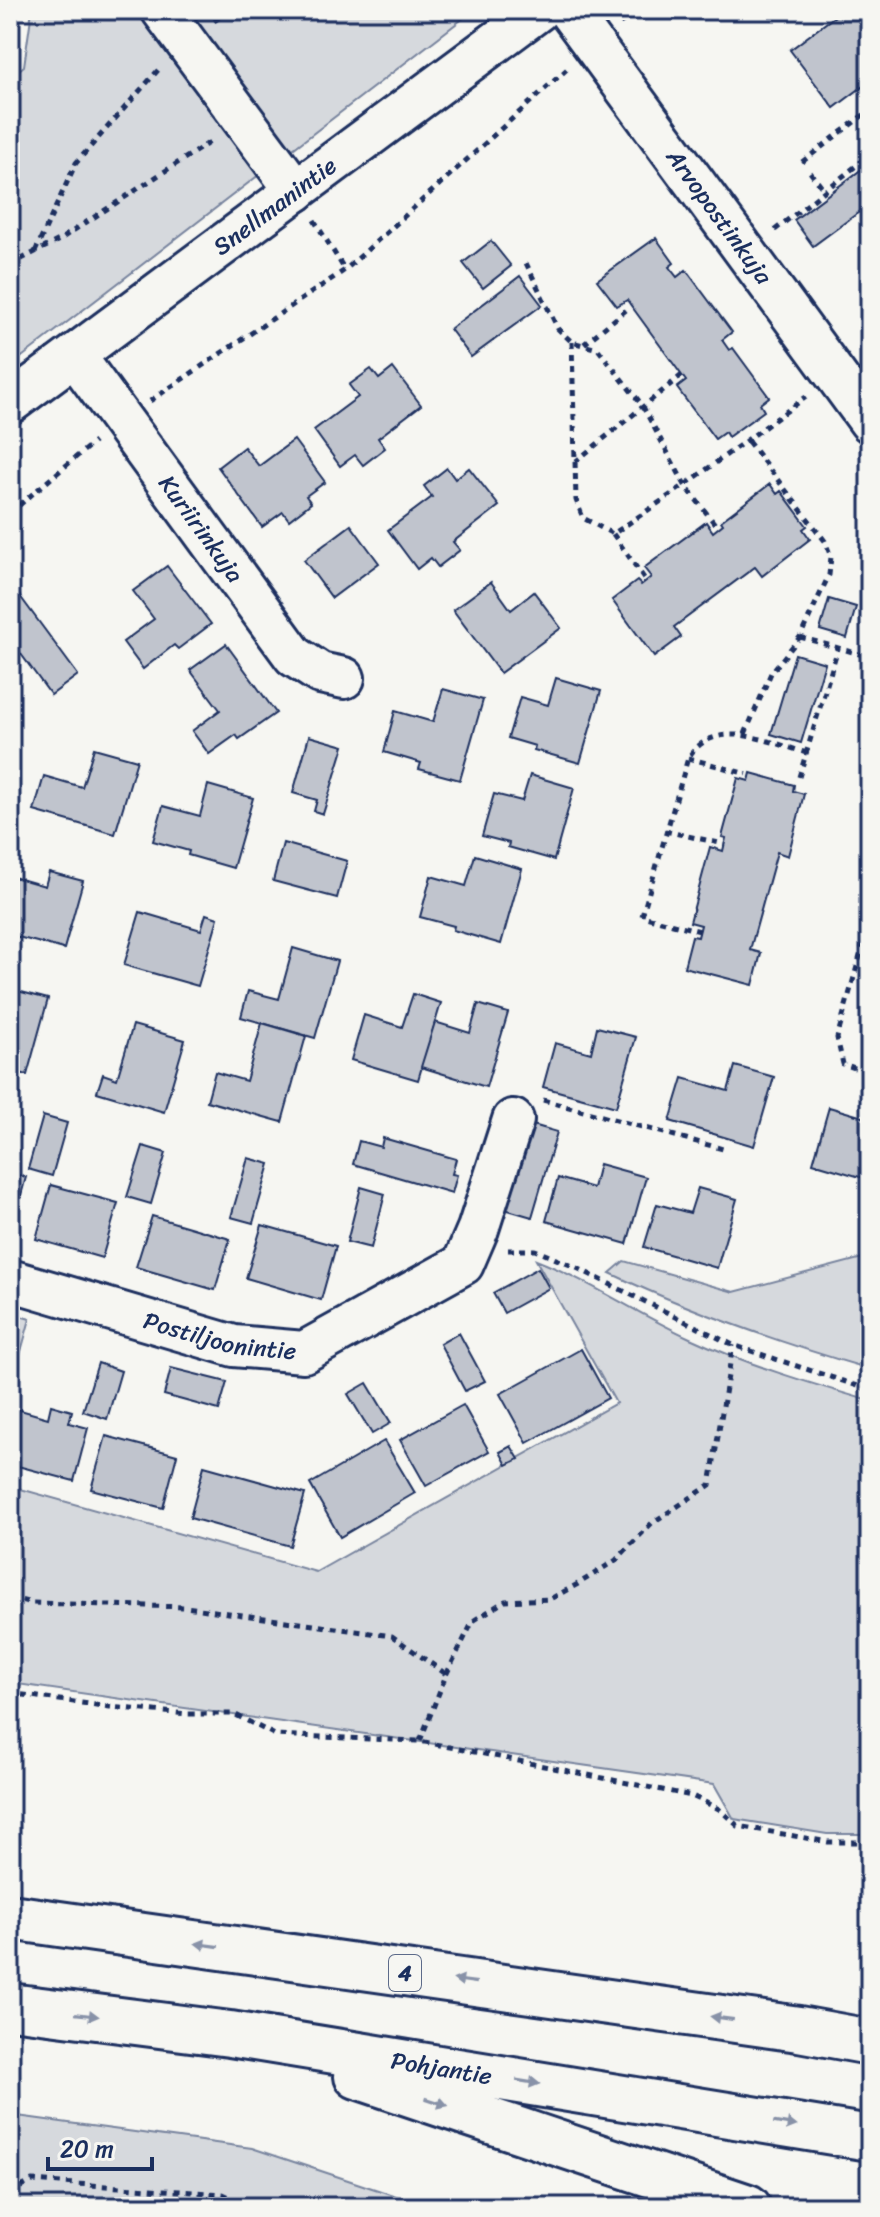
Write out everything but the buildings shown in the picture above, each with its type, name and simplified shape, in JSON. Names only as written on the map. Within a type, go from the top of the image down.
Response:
[{"type":"highway","name":"4","points":[[10,1917],[799,2029],[870,2042]]},
{"type":"highway","name":"Pohjantie","points":[[10,2006],[230,2034],[870,2138]]},
{"type":"highway","points":[[799,2029],[870,2033]]},
{"type":"highway","points":[[230,2034],[748,2207]]},
{"type":"street","name":"Snellmanintie","points":[[10,403],[539,10]]},
{"type":"street","name":"Arvopostinkuja","points":[[568,10],[870,422]]},
{"type":"street","points":[[174,25],[296,191]]},
{"type":"street","name":"Kuriirinkuja","points":[[75,356],[294,656],[320,673],[344,678]]},
{"type":"street","points":[[463,1264],[478,1229],[513,1120]]},
{"type":"street","name":"Postiljoonintie","points":[[10,1280],[234,1346],[304,1352],[463,1264]]},
{"type":"path","points":[[10,513],[120,421],[345,270],[594,45],[639,10]]},
{"type":"path","points":[[35,252],[76,163],[174,25]]},
{"type":"path","points":[[802,162],[870,110]]},
{"type":"path","points":[[10,265],[59,240],[244,120]]},
{"type":"path","points":[[747,253],[861,162],[870,138]]},
{"type":"path","points":[[810,172],[824,190]]},
{"type":"path","points":[[296,191],[345,270]]},
{"type":"path","points":[[526,263],[558,329],[572,342],[598,349],[642,405],[685,485],[718,528]]},
{"type":"path","points":[[584,344],[631,306]]},
{"type":"path","points":[[572,342],[576,500],[583,518],[613,534],[646,581]]},
{"type":"path","points":[[575,463],[682,375]]},
{"type":"path","points":[[613,534],[836,375]]},
{"type":"path","points":[[745,734],[771,673],[800,637],[829,575],[831,557],[825,541],[747,440]]},
{"type":"path","points":[[800,637],[870,657]]},
{"type":"path","points":[[799,777],[838,648]]},
{"type":"path","points":[[700,931],[642,916],[665,831],[694,748],[716,735],[745,734],[807,753]]},
{"type":"path","points":[[688,758],[747,774]]},
{"type":"path","points":[[665,831],[724,844]]},
{"type":"path","points":[[870,920],[837,1038],[843,1064],[870,1073]]},
{"type":"path","points":[[513,1120],[517,1112],[538,1099],[723,1149]]},
{"type":"path","points":[[463,1264],[485,1249],[535,1250],[733,1345],[870,1390]]},
{"type":"path","points":[[420,1741],[446,1675],[473,1621],[505,1601],[550,1599],[578,1584],[616,1560],[652,1523],[710,1485],[733,1345]]},
{"type":"path","points":[[10,1597],[31,1603],[186,1607],[392,1636],[446,1675]]},
{"type":"path","points":[[10,1693],[110,1707],[188,1714],[234,1714],[275,1735],[420,1741],[692,1796],[719,1809],[738,1826],[828,1842],[870,1842]]},
{"type":"path","points":[[10,2193],[32,2181],[223,2194],[252,2207]]},
{"type":"shaded area","points":[[32,10],[474,10],[10,366],[10,77],[24,66]]},
{"type":"shaded area","points":[[870,1256],[870,1369],[738,1326],[610,1273],[624,1261],[734,1292]]},
{"type":"shaded area","points":[[536,1260],[712,1348],[870,1401],[870,1834],[827,1834],[734,1819],[714,1784],[10,1683],[10,1486],[316,1572],[616,1403]]},
{"type":"shaded area","points":[[10,1313],[30,1319],[10,1391]]},
{"type":"shaded area","points":[[10,2115],[252,2148],[429,2207],[10,2207]]}]
